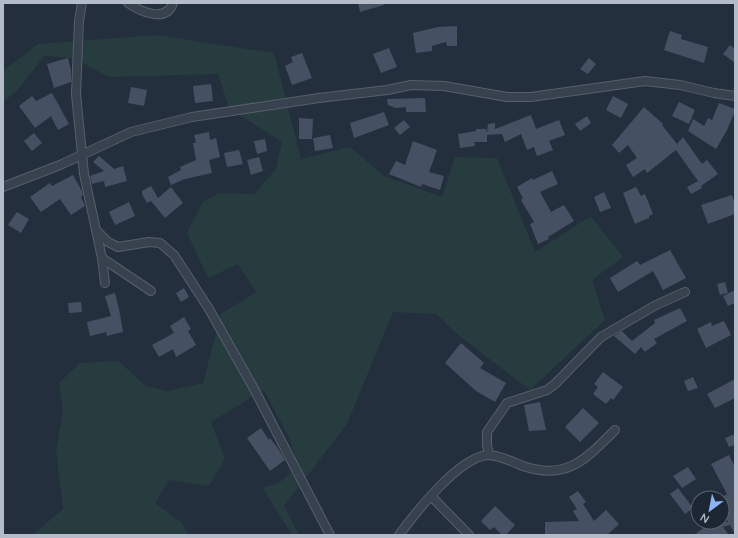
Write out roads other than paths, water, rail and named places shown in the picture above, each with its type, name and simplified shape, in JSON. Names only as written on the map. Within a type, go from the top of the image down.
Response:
[{"type":"street","points":[[82,3],[79,21],[75,81],[84,174],[102,258],[105,283]]},
{"type":"street","points":[[128,3],[137,9],[152,14],[164,14],[171,8],[173,3]]},
{"type":"street","points":[[3,187],[83,155],[131,132],[192,117],[319,98],[387,90],[411,85],[444,86],[507,97],[531,97],[645,81],[680,85],[714,94],[735,96]]},
{"type":"street","points":[[96,230],[108,242],[118,247],[150,242],[160,243],[174,255],[209,309],[253,387],[330,535]]},
{"type":"street","points":[[102,258],[151,291]]},
{"type":"street","points":[[489,455],[487,432],[507,403],[547,390],[555,384],[601,337],[656,305],[685,292]]},
{"type":"street","points":[[399,535],[431,496],[458,469],[471,461],[489,455],[539,471],[556,471],[571,468],[585,460],[615,430]]},
{"type":"street","points":[[431,496],[469,535]]}]
